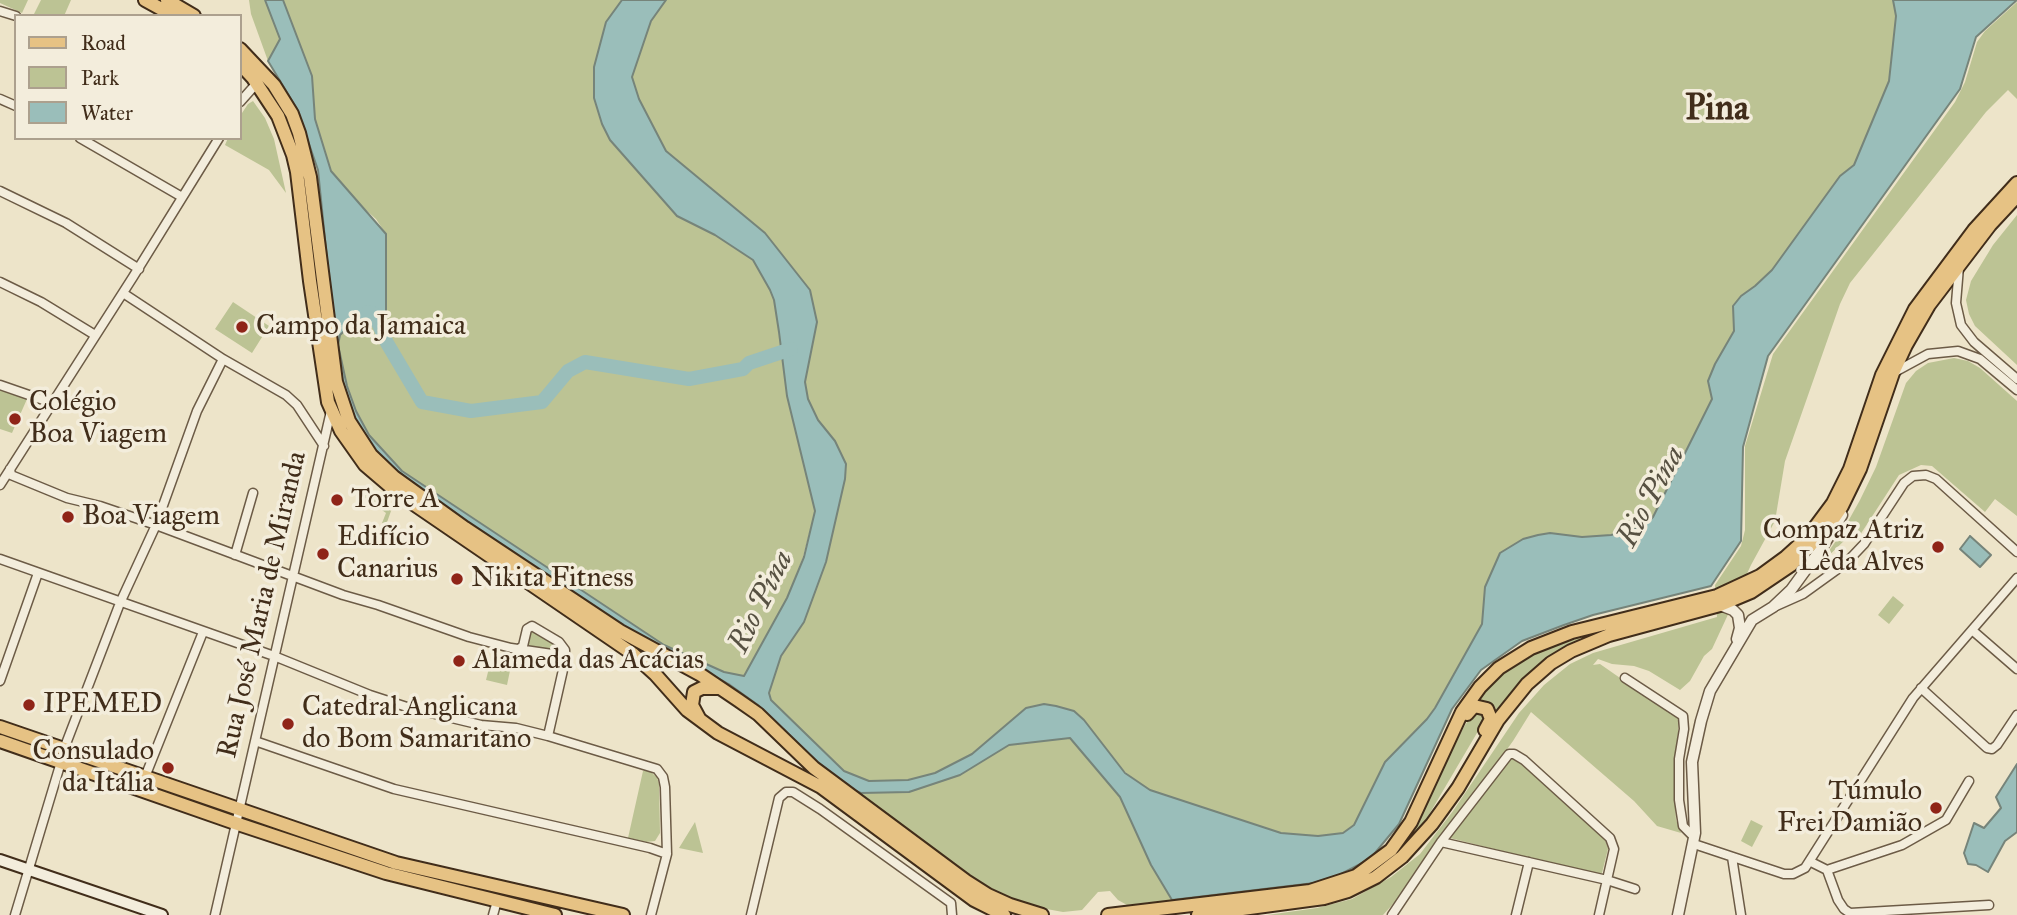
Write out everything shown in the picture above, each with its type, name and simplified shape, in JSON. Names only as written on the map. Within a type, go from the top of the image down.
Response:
[{"type":"main road","points":[[145,0],[170,14]]},
{"type":"main road","points":[[167,0],[191,14]]},
{"type":"main road","points":[[242,51],[274,85],[292,114],[299,133],[310,177],[336,382],[341,401],[362,443],[394,477],[465,528],[620,631],[701,675],[758,714],[814,768],[966,881],[1010,905],[1042,915]]},
{"type":"main road","points":[[242,66],[257,83],[287,135],[297,172],[323,376],[331,411],[355,453],[391,488],[633,654],[699,719],[737,745],[821,787],[974,900],[1004,915]]},
{"type":"main road","points":[[1108,915],[1310,891],[1356,876],[1391,850],[1401,837],[1420,805],[1462,712],[1474,694],[1499,668],[1547,641],[1572,632],[1711,604],[1768,570],[1807,538],[1833,503],[1850,469],[1882,375],[1915,309],[1968,238],[2017,183]]},
{"type":"main road","points":[[1198,915],[1305,902],[1348,891],[1388,869],[1430,827],[1458,788],[1498,720],[1527,684],[1551,663],[1571,651],[1609,635],[1711,604],[1762,585],[1802,555],[1827,528],[1842,506],[1860,469],[1893,373],[1929,305],[1990,225],[2017,196]]},
{"type":"main road","points":[[699,719],[692,705],[694,692],[702,688],[720,688]]},
{"type":"main road","points":[[1430,827],[1490,722],[1489,711],[1479,706],[1470,708],[1440,760]]},
{"type":"main road","points":[[0,727],[62,756],[235,823],[386,873],[555,915]]},
{"type":"main road","points":[[0,741],[145,777],[407,866],[623,915]]},
{"type":"main road","points":[[0,860],[162,915]]},
{"type":"street","points":[[242,99],[257,83]]},
{"type":"street","points":[[83,140],[182,198]]},
{"type":"street","points":[[218,140],[7,476],[66,498],[100,506],[156,525],[343,595],[469,637],[562,658]]},
{"type":"street","points":[[0,191],[66,223],[139,269]]},
{"type":"street","points":[[1959,265],[1955,303],[1961,325],[1974,342],[2017,379]]},
{"type":"street","points":[[0,282],[41,302],[95,335]]},
{"type":"street","points":[[123,293],[223,359],[292,399],[324,442]]},
{"type":"street","points":[[1893,373],[1928,354],[1958,351],[1980,359],[2017,390]]},
{"type":"street","points":[[15,915],[62,756],[120,603],[156,525],[197,411],[223,359]]},
{"type":"street","points":[[0,385],[52,403]]},
{"type":"street","name":"Rua José Maria de Miranda","points":[[215,915],[331,411]]},
{"type":"street","points":[[1773,607],[1791,590],[1836,527],[1860,469]]},
{"type":"street","points":[[1678,915],[1694,844],[1692,777],[1695,746],[1710,691],[1752,620],[1803,594],[1846,562],[1864,544],[1904,483],[1913,476],[1926,475],[1936,479],[2017,552]]},
{"type":"street","points":[[235,555],[253,493]]},
{"type":"street","points":[[0,559],[274,656],[370,695],[410,708],[481,725],[516,728],[657,769],[663,777],[665,787],[667,854],[651,915]]},
{"type":"street","points":[[0,681],[38,573]]},
{"type":"street","points":[[1694,844],[1784,874],[1793,874],[1808,865],[1921,688],[2017,578]]},
{"type":"street","points":[[1711,604],[1733,610],[1740,620],[1734,649]]},
{"type":"street","points":[[519,649],[523,646],[527,629],[532,626],[559,642],[565,650],[548,736]]},
{"type":"street","points":[[1972,630],[2017,669]]},
{"type":"street","points":[[145,777],[203,632]]},
{"type":"street","points":[[1625,678],[1683,716],[1685,729],[1678,778],[1679,805],[1684,826],[1687,831],[1695,833]]},
{"type":"street","points":[[1921,688],[1987,748],[1992,749],[1997,745],[2017,715]]},
{"type":"street","points":[[255,741],[394,789],[667,854]]},
{"type":"street","points":[[1392,915],[1441,842],[1508,754],[1514,754],[1524,761],[1610,838],[1614,849],[1599,915]]},
{"type":"street","points":[[1808,865],[1827,870],[1909,841],[1946,820],[1969,781]]},
{"type":"street","points":[[751,915],[779,798],[786,792],[802,796],[951,903],[953,915]]},
{"type":"street","points":[[650,848],[666,834]]},
{"type":"street","points":[[1441,842],[1635,889]]},
{"type":"street","points":[[1732,857],[1741,915]]},
{"type":"street","points":[[1516,915],[1529,862]]},
{"type":"street","points":[[1827,870],[1838,900],[1850,913],[1989,905]]},
{"type":"street","points":[[494,915],[497,901]]},
{"type":"green space","points":[[0,0],[28,0],[22,13],[0,3]]},
{"type":"green space","points":[[41,0],[71,0],[65,14],[34,14]]},
{"type":"green space","points":[[249,0],[265,0],[280,39],[268,61],[251,14]]},
{"type":"green space","points":[[283,0],[622,0],[606,22],[594,67],[677,216],[715,235],[753,260],[770,290],[774,300],[787,396],[815,511],[803,557],[787,598],[744,676],[724,672],[664,645],[402,471],[369,435],[347,386],[338,345],[340,335],[353,323],[386,324],[386,234],[376,219],[356,201],[331,171],[315,119],[312,76]]},
{"type":"green space","points":[[666,0],[1893,0],[1896,16],[1889,81],[1854,165],[1840,176],[1772,270],[1733,306],[1734,331],[1708,381],[1712,399],[1653,517],[1643,527],[1611,535],[1538,535],[1523,539],[1500,553],[1485,587],[1482,624],[1435,708],[1385,762],[1354,825],[1343,833],[1318,836],[1281,833],[1150,790],[1138,784],[1116,763],[1026,708],[972,754],[935,773],[908,780],[869,781],[844,771],[771,700],[769,693],[781,656],[804,622],[826,562],[845,479],[835,441],[818,420],[808,399],[805,382],[817,322],[810,290],[765,233],[666,151],[639,99],[632,77],[651,21]]},
{"type":"green space","points":[[2017,2],[2017,99],[2008,90],[1986,112],[1850,283],[1840,304],[1785,461],[1775,521],[1751,565],[1712,649],[1704,656],[1690,681],[1680,690],[1649,671],[1634,666],[1612,664],[1598,659],[1593,665],[1600,664],[1679,719],[1674,786],[1676,820],[1681,833],[1657,826],[1634,801],[1531,712],[1404,892],[1383,915],[1267,915],[1317,908],[1352,899],[1391,877],[1420,854],[1453,811],[1519,713],[1544,685],[1570,664],[1593,653],[1717,617],[1715,585],[1741,546],[1745,530],[1745,446],[1773,354],[1955,102],[1965,82],[1977,42],[1985,31]]},
{"type":"green space","points":[[253,101],[265,118],[274,139],[286,193],[269,170],[225,145],[227,140],[242,140],[242,113]]},
{"type":"green space","points":[[2017,215],[2017,365],[1975,326],[1966,300],[1971,281],[1993,245]]},
{"type":"green space","name":"Campo da Jamaica","points":[[233,302],[269,326],[252,353],[215,329]]},
{"type":"green space","points":[[1954,358],[1968,361],[1980,368],[2017,401],[2017,516],[1995,499],[1985,512],[1932,466],[1921,465],[1899,475],[1860,535],[1848,537],[1818,566],[1841,534],[1876,467],[1906,383],[1916,371],[1928,363]]},
{"type":"green space","points":[[0,390],[27,399],[12,433],[0,429]]},
{"type":"green space","points":[[366,493],[391,511],[386,525],[382,523],[386,513],[364,497]]},
{"type":"green space","points":[[1893,596],[1904,605],[1889,624],[1878,615]]},
{"type":"green space","points":[[532,630],[558,648],[553,651],[529,646],[527,644]]},
{"type":"green space","points":[[1596,631],[1546,659],[1514,688],[1496,712],[1489,702],[1476,699],[1495,678],[1530,654]]},
{"type":"green space","points":[[492,656],[512,661],[507,685],[486,680]]},
{"type":"green space","points":[[1475,711],[1485,715],[1484,721],[1427,818],[1395,855],[1376,870],[1362,877],[1388,860],[1409,836],[1465,725]]},
{"type":"green space","points":[[1070,738],[1120,797],[1151,865],[1172,900],[1127,905],[1110,891],[1098,892],[1082,910],[1063,912],[1019,904],[969,878],[846,787],[960,775],[1009,745]]},
{"type":"green space","points":[[1514,756],[1604,837],[1608,849],[1602,873],[1598,875],[1450,838],[1449,834],[1506,759]]},
{"type":"green space","points":[[648,770],[657,777],[659,784],[660,833],[655,841],[646,842],[628,838],[643,771]]},
{"type":"green space","points":[[1751,820],[1763,826],[1752,847],[1741,841]]},
{"type":"green space","points":[[695,822],[703,853],[679,848]]},
{"type":"water","points":[[265,0],[283,0],[312,76],[315,119],[331,171],[386,234],[386,324],[353,323],[340,335],[338,345],[347,386],[356,411],[369,435],[402,471],[664,645],[724,672],[744,676],[787,598],[804,557],[815,511],[787,396],[774,300],[770,290],[753,260],[715,235],[677,216],[610,140],[594,98],[594,67],[606,22],[622,0],[666,0],[651,21],[632,77],[639,99],[666,151],[765,233],[810,290],[817,322],[805,382],[808,399],[818,420],[835,441],[846,464],[826,562],[804,622],[781,656],[769,693],[771,700],[844,771],[869,781],[908,780],[935,773],[972,754],[1026,708],[1044,704],[1056,706],[1074,711],[1125,773],[1150,790],[1281,833],[1318,836],[1343,833],[1354,825],[1385,762],[1435,708],[1482,624],[1485,587],[1500,553],[1523,539],[1538,535],[1611,535],[1643,527],[1653,517],[1712,399],[1708,381],[1734,331],[1733,306],[1772,270],[1840,176],[1854,165],[1889,81],[1896,16],[1893,0],[2017,0],[1976,37],[1960,89],[1768,356],[1743,447],[1741,541],[1711,586],[1593,615],[1564,625],[1522,641],[1481,670],[1452,709],[1399,824],[1370,859],[1339,875],[1314,883],[1172,900],[1151,865],[1120,797],[1070,738],[1009,745],[960,775],[909,792],[861,793],[846,787],[816,763],[758,705],[730,685],[614,621],[397,476],[363,436],[340,387],[318,170],[297,109],[268,61],[280,39]]},
{"type":"water","points":[[1970,536],[1991,555],[1980,567],[1960,549]]},
{"type":"water","points":[[2017,764],[2017,832],[2005,841],[1988,872],[1968,864],[1964,853],[1974,823],[1984,828],[2001,808],[1996,797]]},
{"type":"waterway","points":[[368,312],[374,314],[387,343],[422,402],[471,411],[542,402],[568,371],[585,362],[689,379],[743,369],[749,363],[791,349]]},
{"type":"place","name":"Campo da Jamaica","points":[[242,327]]},
{"type":"place","name":"Colégio Boa Viagem","points":[[15,419]]},
{"type":"place","name":"Torre A","points":[[337,500]]},
{"type":"place","name":"Boa Viagem","points":[[68,517]]},
{"type":"place","name":"Compaz Atriz Lêda Alves","points":[[1938,547]]},
{"type":"place","name":"Edifício Canarius","points":[[323,554]]},
{"type":"place","name":"Nikita Fitness","points":[[457,579]]},
{"type":"place","name":"Alameda das Acácias","points":[[459,661]]},
{"type":"place","name":"IPEMED","points":[[29,705]]},
{"type":"place","name":"Catedral Anglicana do Bom Samaritano","points":[[288,724]]},
{"type":"place","name":"Consulado da Itália","points":[[168,768]]},
{"type":"place","name":"Túmulo Frei Damião","points":[[1936,808]]},
{"type":"district","name":"Pina","points":[[1717,110]]},
{"type":"water label","name":"Rio Pina","points":[[1652,497]]},
{"type":"water label","name":"Rio Pina","points":[[762,602]]}]
